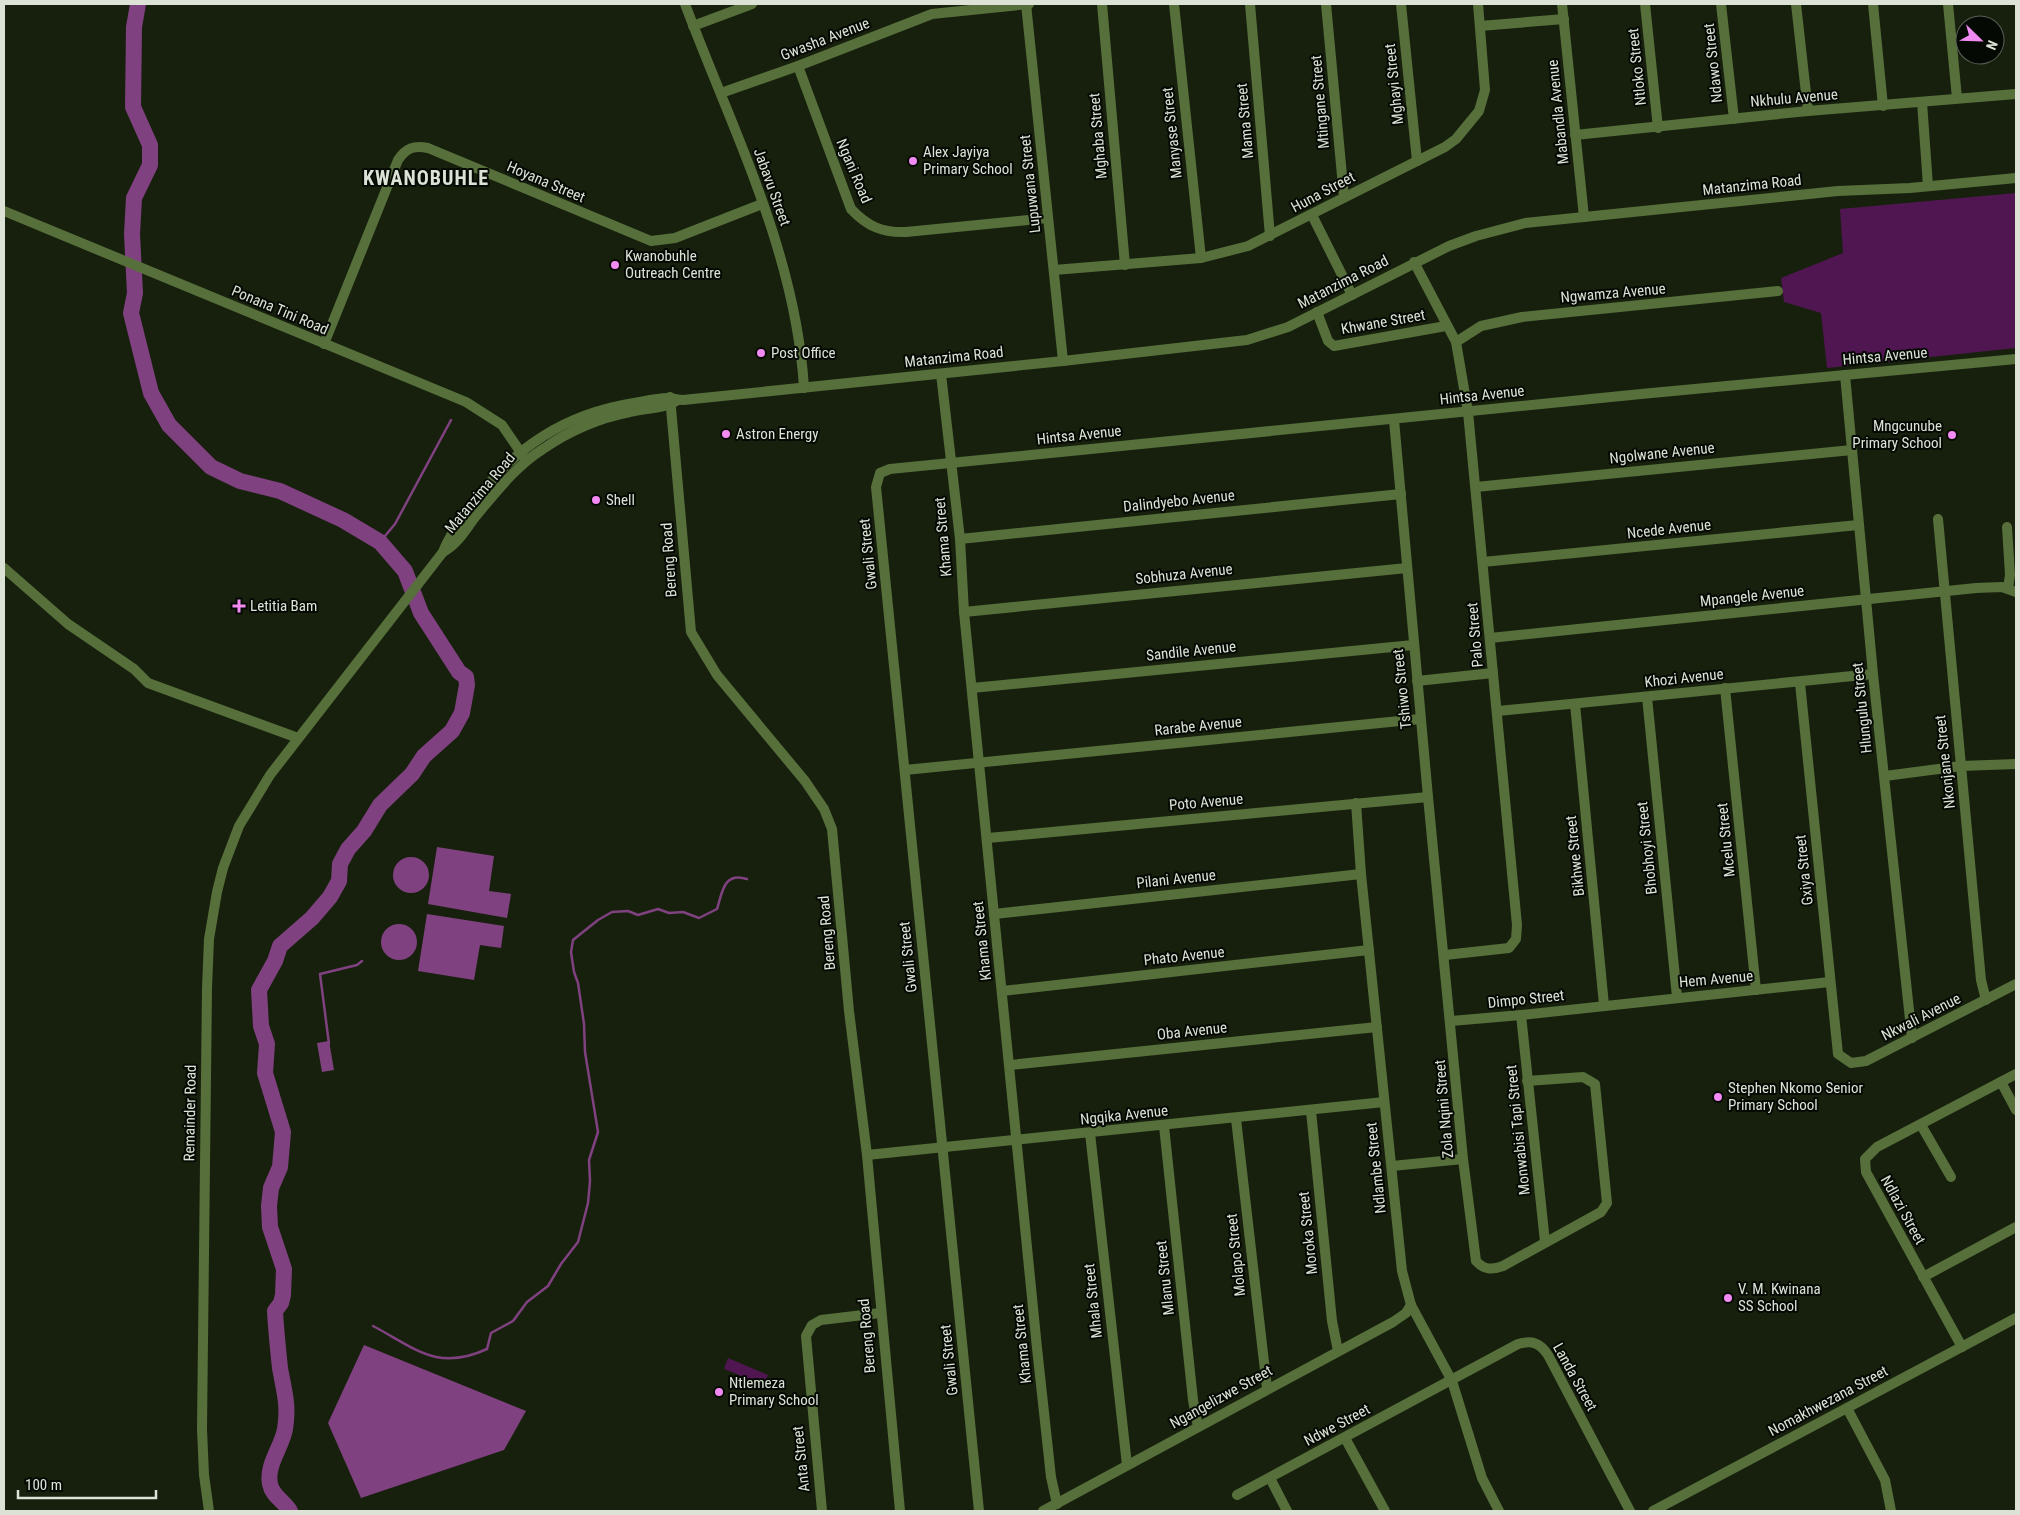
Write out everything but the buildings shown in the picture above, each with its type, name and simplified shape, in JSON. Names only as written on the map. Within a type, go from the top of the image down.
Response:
[{"type":"street","name":"Jabavu Street","points":[[685,4],[721,93],[783,263],[794,305],[802,351],[804,388]]},
{"type":"street","points":[[693,26],[752,4]]},
{"type":"street","name":"Gwasha Avenue","points":[[721,93],[798,66],[931,9],[1027,4]]},
{"type":"street","name":"Lupuwana Street","points":[[1027,4],[1062,361]]},
{"type":"street","name":"Mghaba Street","points":[[1102,4],[1125,265]]},
{"type":"street","name":"Manyase Street","points":[[1174,4],[1201,258]]},
{"type":"street","name":"Mama Street","points":[[1250,4],[1270,236]]},
{"type":"street","name":"Mtingane Street","points":[[1326,4],[1344,197]]},
{"type":"street","name":"Mghayi Street","points":[[1401,4],[1417,161]]},
{"type":"street","name":"Huna Street","points":[[1054,270],[1201,258],[1235,250],[1270,236],[1344,197],[1435,153],[1456,139],[1479,110],[1485,90],[1478,4]]},
{"type":"street","name":"Mabandla Avenue","points":[[1562,4],[1584,217]]},
{"type":"street","name":"Ntloko Street","points":[[1645,4],[1658,128]]},
{"type":"street","name":"Ndawo Street","points":[[1721,4],[1734,119]]},
{"type":"street","points":[[1796,4],[1808,112]]},
{"type":"street","points":[[1873,4],[1883,106]]},
{"type":"street","points":[[1948,4],[1957,98]]},
{"type":"street","points":[[1480,26],[1564,18]]},
{"type":"street","name":"Ngani Road","points":[[798,66],[850,209],[869,226],[893,232],[906,232],[1048,218]]},
{"type":"street","name":"Nkhulu Avenue","points":[[1575,135],[2016,94]]},
{"type":"street","points":[[1922,102],[1928,186]]},
{"type":"street","name":"Hoyana Street","points":[[324,344],[398,160],[403,152],[410,148],[417,146],[428,148],[651,241],[675,238],[762,204]]},
{"type":"street","name":"Matanzima Road","points":[[298,738],[443,552],[447,541],[479,496],[521,451],[580,416],[610,407],[941,374],[1247,340],[1270,334],[1449,246],[1492,231],[1537,221],[1838,191],[1928,186],[2016,178]]},
{"type":"street","name":"Ponana Tini Road","points":[[4,212],[466,402],[502,425],[526,460]]},
{"type":"street","points":[[1312,214],[1352,295]]},
{"type":"street","name":"Palo Street","points":[[1414,262],[1456,342],[1468,412],[1517,925],[1516,939],[1510,948],[1445,955]]},
{"type":"street","name":"Ngwamza Avenue","points":[[1456,342],[1487,324],[1522,317],[1778,291]]},
{"type":"street","name":"Khwane Street","points":[[1317,312],[1328,341],[1334,346],[1446,326]]},
{"type":"street","name":"Hintsa Avenue","points":[[951,463],[2016,359]]},
{"type":"street","name":"Khama Street","points":[[941,374],[960,539],[964,612],[988,838],[1050,1477],[1056,1504]]},
{"type":"street","name":"Hlungulu Street","points":[[1845,375],[1873,674],[1912,1038]]},
{"type":"street","name":"Matanzima Road","points":[[443,552],[454,546],[491,498],[526,460],[545,447],[594,422],[673,401]]},
{"type":"street","name":"Bereng Road","points":[[673,401],[686,594],[691,632],[717,675],[805,781],[824,809],[832,829],[849,1011],[867,1155],[880,1313],[900,1511]]},
{"type":"street","name":"Tshiwo Street","points":[[1394,420],[1416,681],[1445,955]]},
{"type":"street","name":"Ngolwane Avenue","points":[[1476,487],[1852,450]]},
{"type":"street","name":"Gwali Street","points":[[951,463],[883,471],[876,481],[979,1511]]},
{"type":"street","name":"Dalindyebo Avenue","points":[[960,539],[1400,494]]},
{"type":"street","name":"Nkonjane Street","points":[[1938,520],[1981,980],[1986,1000]]},
{"type":"street","name":"Ncede Avenue","points":[[1483,562],[1858,524]]},
{"type":"street","points":[[2007,527],[2012,590]]},
{"type":"street","points":[[4,568],[68,624],[134,669],[148,683],[298,738]]},
{"type":"street","name":"Sobhuza Avenue","points":[[964,612],[1407,568]]},
{"type":"street","name":"Mpangele Avenue","points":[[1490,638],[1994,587],[2012,590]]},
{"type":"street","name":"Sandile Avenue","points":[[972,688],[1413,645]]},
{"type":"street","points":[[1416,681],[1493,673]]},
{"type":"street","name":"Khozi Avenue","points":[[1498,711],[1725,688],[1800,683],[1873,674]]},
{"type":"street","name":"Gxiya Street","points":[[1800,683],[1838,1054]]},
{"type":"street","name":"Mcelu Street","points":[[1725,688],[1756,990]]},
{"type":"street","name":"Bhobhoyi Street","points":[[1647,696],[1677,997]]},
{"type":"street","name":"Bikhwe Street","points":[[1575,704],[1604,1005]]},
{"type":"street","name":"Rarabe Avenue","points":[[906,770],[1420,719]]},
{"type":"street","name":"Remainder Road","points":[[209,1511],[204,1475],[202,1429],[209,939],[223,868],[239,826],[260,790],[298,738]]},
{"type":"street","points":[[1885,776],[1961,766],[2016,764]]},
{"type":"street","name":"Poto Avenue","points":[[988,838],[1428,797]]},
{"type":"street","name":"Ndlambe Street","points":[[1356,803],[1361,874],[1402,1271],[1411,1305],[1452,1381],[1482,1478],[1499,1511]]},
{"type":"street","name":"Pilani Avenue","points":[[994,914],[1361,874]]},
{"type":"street","name":"Phato Avenue","points":[[1002,991],[1369,950]]},
{"type":"street","name":"Zola Nqini Street","points":[[1445,955],[1463,1159],[1476,1260],[1484,1268],[1497,1268],[1545,1242]]},
{"type":"street","name":"Hem Avenue","points":[[1604,1005],[1830,982]]},
{"type":"street","name":"Nkwali Avenue","points":[[1838,1054],[1851,1063],[1863,1062],[2016,984]]},
{"type":"street","name":"Dimpo Street","points":[[1451,1021],[1604,1005]]},
{"type":"street","name":"Monwabisi Tapi Street","points":[[1520,1015],[1545,1242]]},
{"type":"street","name":"Oba Avenue","points":[[1010,1065],[1377,1027]]},
{"type":"street","name":"Ndlazi Street","points":[[1962,1347],[1866,1172],[1865,1164],[1867,1155],[1878,1147],[2016,1074]]},
{"type":"street","points":[[1527,1081],[1583,1077],[1592,1081],[1596,1088],[1607,1203],[1601,1212],[1545,1242]]},
{"type":"street","points":[[2001,1082],[2016,1110]]},
{"type":"street","name":"Ngqika Avenue","points":[[867,1155],[1236,1119],[1384,1102]]},
{"type":"street","name":"Moroka Street","points":[[1311,1111],[1332,1321],[1338,1351]]},
{"type":"street","name":"Molapo Street","points":[[1236,1119],[1267,1388]]},
{"type":"street","points":[[1922,1125],[1950,1177]]},
{"type":"street","name":"Mlanu Street","points":[[1164,1126],[1193,1400],[1198,1427]]},
{"type":"street","name":"Mhala Street","points":[[1090,1133],[1127,1465]]},
{"type":"street","points":[[1392,1166],[1463,1159]]},
{"type":"street","points":[[1923,1277],[2016,1227]]},
{"type":"street","name":"Ngangelizwe Street","points":[[1043,1511],[1267,1388],[1393,1322],[1406,1313],[1411,1305]]},
{"type":"street","name":"Anta Street","points":[[822,1511],[806,1336],[812,1325],[821,1320],[880,1313]]},
{"type":"street","name":"Nomakhwezana Street","points":[[1653,1511],[2016,1318]]},
{"type":"street","name":"Landa Street","points":[[1452,1381],[1518,1344],[1528,1341],[1542,1347],[1630,1511]]},
{"type":"street","name":"Ndwe Street","points":[[1236,1495],[1452,1381]]},
{"type":"street","points":[[1846,1408],[1885,1480],[1891,1511]]},
{"type":"street","points":[[1345,1438],[1384,1511]]},
{"type":"street","points":[[1270,1478],[1287,1511]]},
{"type":"shaded area","points":[[2016,193],[2016,348],[1827,368],[1821,313],[1784,302],[1781,278],[1843,253],[1840,209]]},
{"type":"shaded area","points":[[437,847],[494,856],[489,891],[511,894],[507,918],[428,904]]},
{"type":"shaded area","points":[[411,857],[423,863],[429,875],[423,887],[411,893],[399,887],[393,875],[399,863]]},
{"type":"shaded area","points":[[427,914],[504,926],[501,948],[480,945],[474,980],[418,971]]},
{"type":"shaded area","points":[[399,924],[411,930],[417,942],[411,954],[399,960],[387,954],[381,942],[387,930]]},
{"type":"shaded area","points":[[329,1041],[334,1070],[322,1072],[317,1043]]},
{"type":"shaded area","points":[[364,1345],[526,1411],[504,1450],[361,1498],[328,1423]]},
{"type":"shaded area","points":[[728,1358],[768,1375],[764,1385],[724,1369]]},
{"type":"waterway","points":[[138,4],[134,27],[133,107],[150,145],[150,165],[134,198],[132,234],[135,293],[131,313],[151,393],[169,425],[211,467],[240,481],[280,491],[343,520],[380,542],[405,571],[421,613],[459,672],[466,677],[467,685],[462,713],[452,731],[424,756],[412,774],[380,805],[364,831],[348,849],[340,864],[339,881],[330,897],[312,918],[280,946],[275,961],[259,990],[261,1026],[267,1044],[265,1073],[283,1132],[280,1167],[271,1188],[269,1206],[270,1227],[284,1269],[283,1295],[281,1303],[275,1311],[280,1368],[286,1398],[286,1413],[285,1429],[272,1463],[269,1477],[273,1492],[290,1511]]},
{"type":"waterway","points":[[380,542],[395,524],[451,420]]},
{"type":"waterway","points":[[373,1326],[414,1349],[427,1354],[440,1358],[469,1356],[487,1349],[491,1333],[513,1321],[527,1302],[548,1286],[561,1264],[578,1242],[588,1203],[589,1160],[598,1132],[585,1052],[584,1024],[578,983],[571,952],[573,940],[598,920],[612,912],[628,911],[638,915],[658,909],[669,913],[683,912],[699,918],[717,909],[722,891],[728,881],[739,877],[747,879]]},
{"type":"waterway","points":[[329,1044],[320,974],[357,965],[362,961]]},
{"type":"place","name":"Alex Jayiya Primary School","points":[[913,161]]},
{"type":"place","name":"Kwanobuhle Outreach Centre","points":[[615,265]]},
{"type":"place","name":"Post Office","points":[[761,353]]},
{"type":"place","name":"Astron Energy","points":[[726,434]]},
{"type":"place","name":"Mngcunube Primary School","points":[[1952,435]]},
{"type":"place","name":"Shell","points":[[596,500]]},
{"type":"place","name":"Letitia Bam","points":[[239,606]]},
{"type":"place","name":"Stephen Nkomo Senior Primary School","points":[[1718,1097]]},
{"type":"place","name":"V. M. Kwinana SS School","points":[[1728,1298]]},
{"type":"place","name":"Ntlemeza Primary School","points":[[719,1392]]},
{"type":"district","name":"KWANOBUHLE","points":[[426,178]]}]
